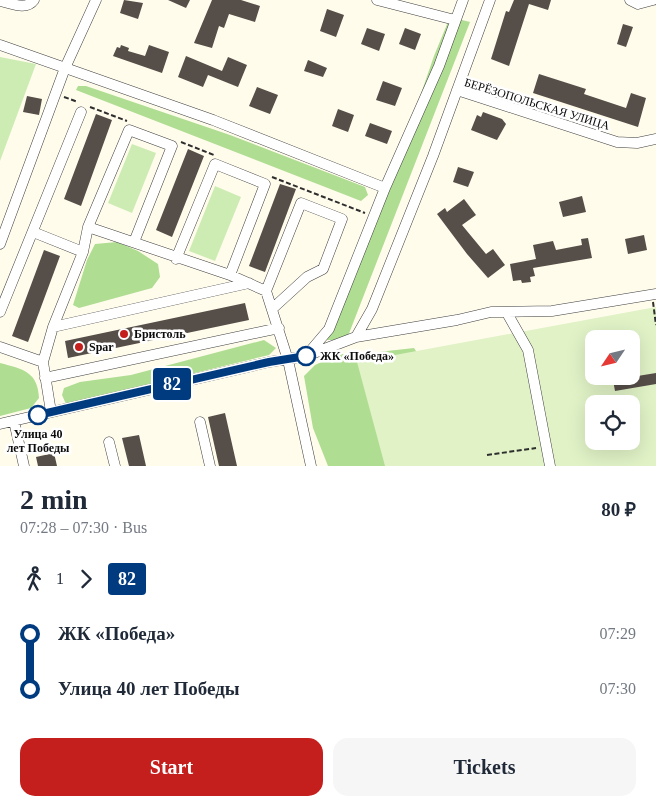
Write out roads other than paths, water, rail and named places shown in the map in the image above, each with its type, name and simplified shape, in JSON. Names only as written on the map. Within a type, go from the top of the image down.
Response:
[{"type":"street","points":[[0,1],[25,6],[31,4],[34,0]]},
{"type":"street","points":[[0,244],[65,68],[96,0]]},
{"type":"street","points":[[377,0],[456,20]]},
{"type":"street","points":[[306,356],[329,329],[385,188],[439,66],[463,0]]},
{"type":"street","points":[[457,90],[490,0]]},
{"type":"street","points":[[630,0],[638,4],[652,0]]},
{"type":"street","points":[[0,45],[213,120],[385,188]]},
{"type":"street","name":"БЕРЁЗОПОЛЬСКАЯ УЛИЦА","points":[[356,337],[372,309],[386,275],[457,90],[617,142],[637,143],[656,139]]},
{"type":"street","points":[[0,312],[81,112]]},
{"type":"street","points":[[51,412],[42,362],[53,327],[83,252],[88,227],[129,130],[172,146],[134,242]]},
{"type":"street","points":[[176,259],[215,164],[265,184],[230,275]]},
{"type":"street","points":[[272,309],[307,277],[323,269],[342,219],[300,203],[266,291],[288,360],[311,466]]},
{"type":"street","points":[[88,227],[134,242],[176,259],[230,275],[266,291]]},
{"type":"street","points":[[33,232],[83,252]]},
{"type":"street","points":[[53,327],[250,283]]},
{"type":"street","points":[[0,424],[269,362],[306,356],[356,337],[418,328],[491,312],[552,311],[654,295]]},
{"type":"street","points":[[507,313],[528,350],[550,466]]},
{"type":"street","points":[[45,378],[279,328]]},
{"type":"street","points":[[0,347],[42,362]]},
{"type":"street","points":[[14,420],[24,466]]},
{"type":"street","points":[[200,422],[210,466]]},
{"type":"street","points":[[109,442],[115,466]]},
{"type":"place","name":"Бристоль","points":[[124,334]]},
{"type":"place","name":"Spar","points":[[79,347]]},
{"type":"place","name":"ЖК «Победа»","points":[[306,356]]},
{"type":"place","name":"Улица 40 лет Победы","points":[[38,415]]}]
